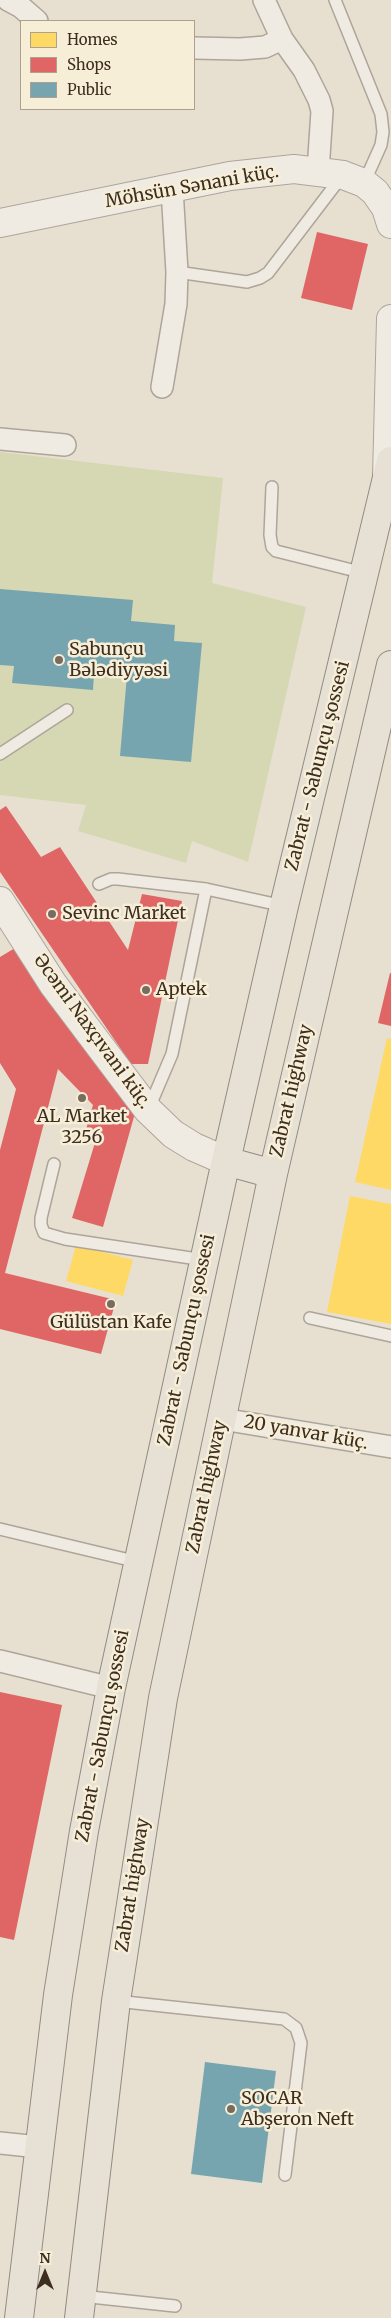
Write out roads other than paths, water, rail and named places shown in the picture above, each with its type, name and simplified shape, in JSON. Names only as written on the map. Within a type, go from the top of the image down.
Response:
[{"type":"main road","name":"Zabrat - Sabunçu şossesi","points":[[19,2318],[61,1976],[84,1831],[111,1688],[204,1260],[284,906],[389,469]]},
{"type":"main road","name":"Zabrat highway","points":[[80,2307],[116,2001],[163,1698],[273,1174],[388,693],[391,665]]},
{"type":"main road","points":[[226,1161],[273,1174]]},
{"type":"street","points":[[8,0],[21,7],[36,20]]},
{"type":"street","points":[[264,0],[282,39],[304,70],[319,100],[341,176],[375,192],[386,208],[391,224]]},
{"type":"street","points":[[195,48],[240,49],[265,47],[282,39]]},
{"type":"street","name":"Möhsün Sənani küç.","points":[[0,223],[230,176],[294,169],[341,176]]},
{"type":"street","points":[[162,387],[176,304],[177,272],[172,189]]},
{"type":"street","points":[[389,469],[391,319]]},
{"type":"street","points":[[0,439],[65,445]]},
{"type":"street","name":"Əcəmi Naxçıvani küç.","points":[[0,901],[52,984],[148,1110],[173,1134],[194,1147],[226,1161]]},
{"type":"street","name":"20 yanvar küç.","points":[[222,1418],[391,1447]]},
{"type":"street","points":[[0,1660],[111,1688]]},
{"type":"street","points":[[0,2143],[39,2148]]},
{"type":"lane","points":[[177,272],[246,282],[260,278],[268,273],[341,176],[381,145],[383,132],[382,114],[335,0]]},
{"type":"lane","points":[[272,487],[270,535],[272,547],[276,551],[364,573]]},
{"type":"lane","points":[[0,754],[67,710]]},
{"type":"lane","points":[[99,884],[111,879],[118,879],[206,889],[284,906]]},
{"type":"lane","points":[[148,1110],[172,1054],[206,889]]},
{"type":"lane","points":[[54,1164],[41,1218],[44,1232],[65,1239],[204,1260]]},
{"type":"lane","points":[[310,1318],[391,1336]]},
{"type":"lane","points":[[0,1530],[138,1562]]},
{"type":"lane","points":[[116,2001],[284,2019],[296,2028],[301,2043],[285,2175]]},
{"type":"lane","points":[[80,2307],[175,2306]]},
{"type":"place","name":"Sabunçu Bələdiyyəsi","points":[[59,660]]},
{"type":"place","name":"Sevinc Market","points":[[52,914]]},
{"type":"place","name":"Aptek","points":[[146,990]]},
{"type":"place","name":"AL Market 3256","points":[[82,1098]]},
{"type":"place","name":"Gülüstan Kafe","points":[[111,1304]]},
{"type":"place","name":"SOCAR Abşeron Neft","points":[[231,2109]]}]
